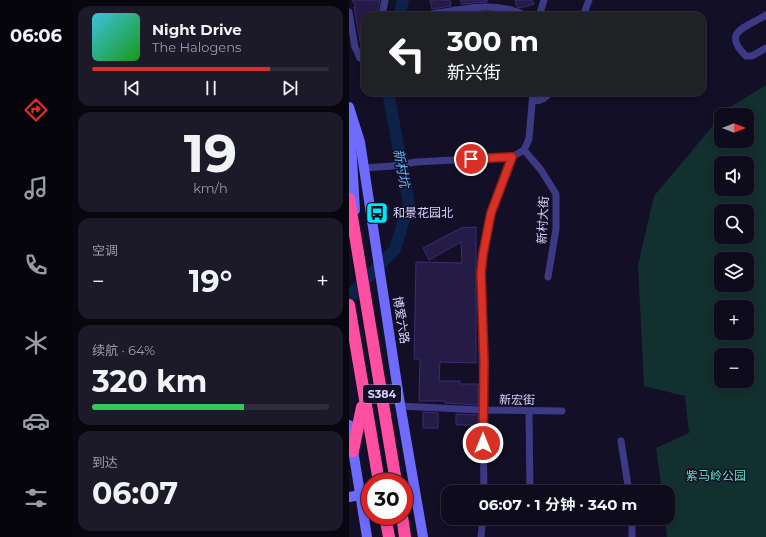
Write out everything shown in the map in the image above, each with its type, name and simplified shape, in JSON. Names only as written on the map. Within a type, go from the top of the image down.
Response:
[{"type":"highway","name":"S384","points":[[349,199],[395,473]]},
{"type":"highway","name":"S384","points":[[349,305],[377,473]]},
{"type":"highway","points":[[353,451],[364,400]]},
{"type":"highway","points":[[387,525],[389,537]]},
{"type":"highway","points":[[403,525],[405,537]]},
{"type":"street","points":[[383,12],[385,0]]},
{"type":"street","points":[[540,12],[544,0]]},
{"type":"street","points":[[584,12],[589,0]]},
{"type":"street","points":[[449,12],[493,7],[520,12]]},
{"type":"street","points":[[349,12],[356,52],[361,58]]},
{"type":"street","points":[[766,15],[739,29],[735,34],[735,41],[741,52],[746,56],[752,56],[766,48]]},
{"type":"street","points":[[364,168],[512,157],[524,150],[529,139],[533,96]]},
{"type":"street","points":[[533,101],[539,101],[548,96]]},
{"type":"street","points":[[349,110],[357,244]]},
{"type":"street","name":"博爱六路","points":[[349,110],[360,142],[423,537]]},
{"type":"street","name":"新村大街","points":[[524,150],[541,170],[556,194],[556,229],[548,277]]},
{"type":"street","points":[[484,485],[481,273],[491,213],[512,157]]},
{"type":"street","name":"新宏街","points":[[401,406],[529,412],[562,412]]},
{"type":"street","points":[[529,412],[530,485]]},
{"type":"street","points":[[349,425],[361,495],[349,497]]},
{"type":"street","points":[[621,440],[628,485]]},
{"type":"street","points":[[365,525],[367,537]]},
{"type":"street","points":[[481,537],[482,525]]},
{"type":"street","points":[[632,525],[632,537]]},
{"type":"green space","name":"紫马岭公园","points":[[766,85],[766,537],[667,537],[666,525],[675,525],[675,485],[661,485],[656,448],[689,433],[685,396],[644,386],[638,265],[654,196],[714,124],[714,148],[754,148],[754,108],[729,108]]},
{"type":"building","points":[[352,0],[380,0],[378,12],[361,12],[361,47],[354,7],[356,7]]},
{"type":"building","points":[[430,0],[450,0],[451,6],[432,9]]},
{"type":"building","points":[[461,0],[487,0],[487,2],[461,4]]},
{"type":"building","points":[[515,0],[532,0],[534,4],[520,8],[517,7]]},
{"type":"building","points":[[476,227],[476,363],[440,362],[439,381],[460,381],[460,384],[478,384],[478,405],[445,403],[445,401],[419,401],[420,359],[414,359],[416,262],[462,263],[461,242],[429,260],[423,248],[461,228]]},
{"type":"building","points":[[423,412],[438,413],[438,428],[423,428]]},
{"type":"building","points":[[456,414],[478,415],[478,425],[456,425]]},
{"type":"waterway","name":"新村坑","points":[[400,12],[403,0]]},
{"type":"waterway","name":"新村坑","points":[[349,297],[395,249],[409,204],[389,96]]},
{"type":"place","name":"和景花园北","points":[[377,213]]},
{"type":"route","points":[[471,159],[512,157],[491,213],[481,273],[484,362],[483,443]]}]
